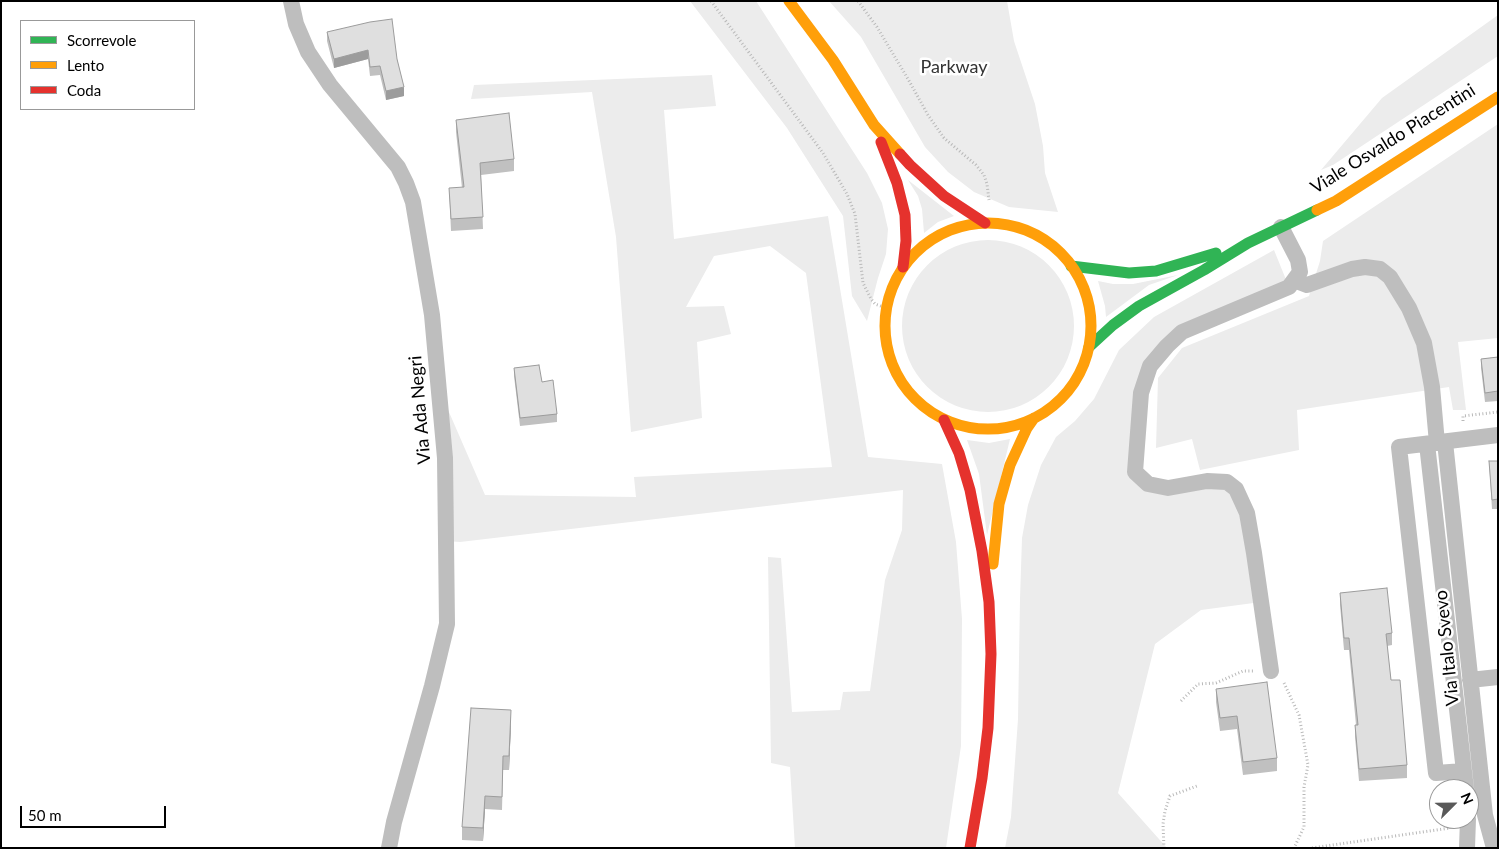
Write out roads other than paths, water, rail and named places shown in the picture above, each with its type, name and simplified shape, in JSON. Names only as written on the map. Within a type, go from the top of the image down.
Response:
[{"type":"main road","points":[[789,1],[833,60],[874,125],[910,165],[944,196],[989,223]]},
{"type":"main road","name":"Viale Osvaldo Piacentini","points":[[1089,347],[1113,324],[1139,306],[1248,243],[1336,201],[1498,97]]},
{"type":"main road","points":[[874,125],[897,183],[905,215],[906,241],[903,267]]},
{"type":"main road","name":"Viale Osvaldo Piacentini","points":[[989,223],[1016,227],[1037,236],[1056,248],[1071,266],[1081,284],[1088,304],[1091,326],[1089,347],[1075,382],[1063,397],[1049,409],[1019,425],[989,430],[973,428],[944,420],[927,410],[901,382],[892,365],[887,346],[886,308],[892,286],[903,267],[919,249],[939,235],[961,226],[989,223]]},
{"type":"main road","name":"Viale Osvaldo Piacentini","points":[[1071,266],[1128,273],[1156,271],[1248,243]]},
{"type":"main road","name":"Viale Osvaldo Piacentini","points":[[989,602],[999,504],[1010,465],[1027,428],[1034,418]]},
{"type":"main road","name":"Viale Osvaldo Piacentini","points":[[944,420],[959,453],[970,490],[982,551],[989,602],[991,654],[988,728],[970,848]]},
{"type":"street","name":"Via Ada Negri","points":[[291,1],[296,24],[308,52],[330,86],[398,167],[406,183],[413,202],[432,315],[445,458],[447,624],[432,686],[394,822],[389,848]]},
{"type":"street","points":[[1271,671],[1247,513],[1236,489],[1227,482],[1208,481],[1168,488],[1161,487],[1148,484],[1135,472],[1141,393],[1150,366],[1182,332],[1289,287],[1300,272],[1298,260],[1281,227]]},
{"type":"street","points":[[1294,280],[1307,284],[1365,266],[1380,269],[1390,277],[1409,308],[1424,343],[1432,387],[1437,443]]},
{"type":"street","name":"Via Italo Svevo","points":[[1464,771],[1436,773],[1399,447],[1498,435]]},
{"type":"street","name":"Via Italo Svevo","points":[[1437,443],[1470,680],[1485,816],[1494,848]]},
{"type":"street","name":"Via Italo Svevo","points":[[1437,443],[1465,779]]},
{"type":"street","points":[[1470,680],[1498,677]]},
{"type":"street","points":[[1467,848],[1468,829]]},
{"type":"park label","name":"Parkway","points":[[954,67]]}]
